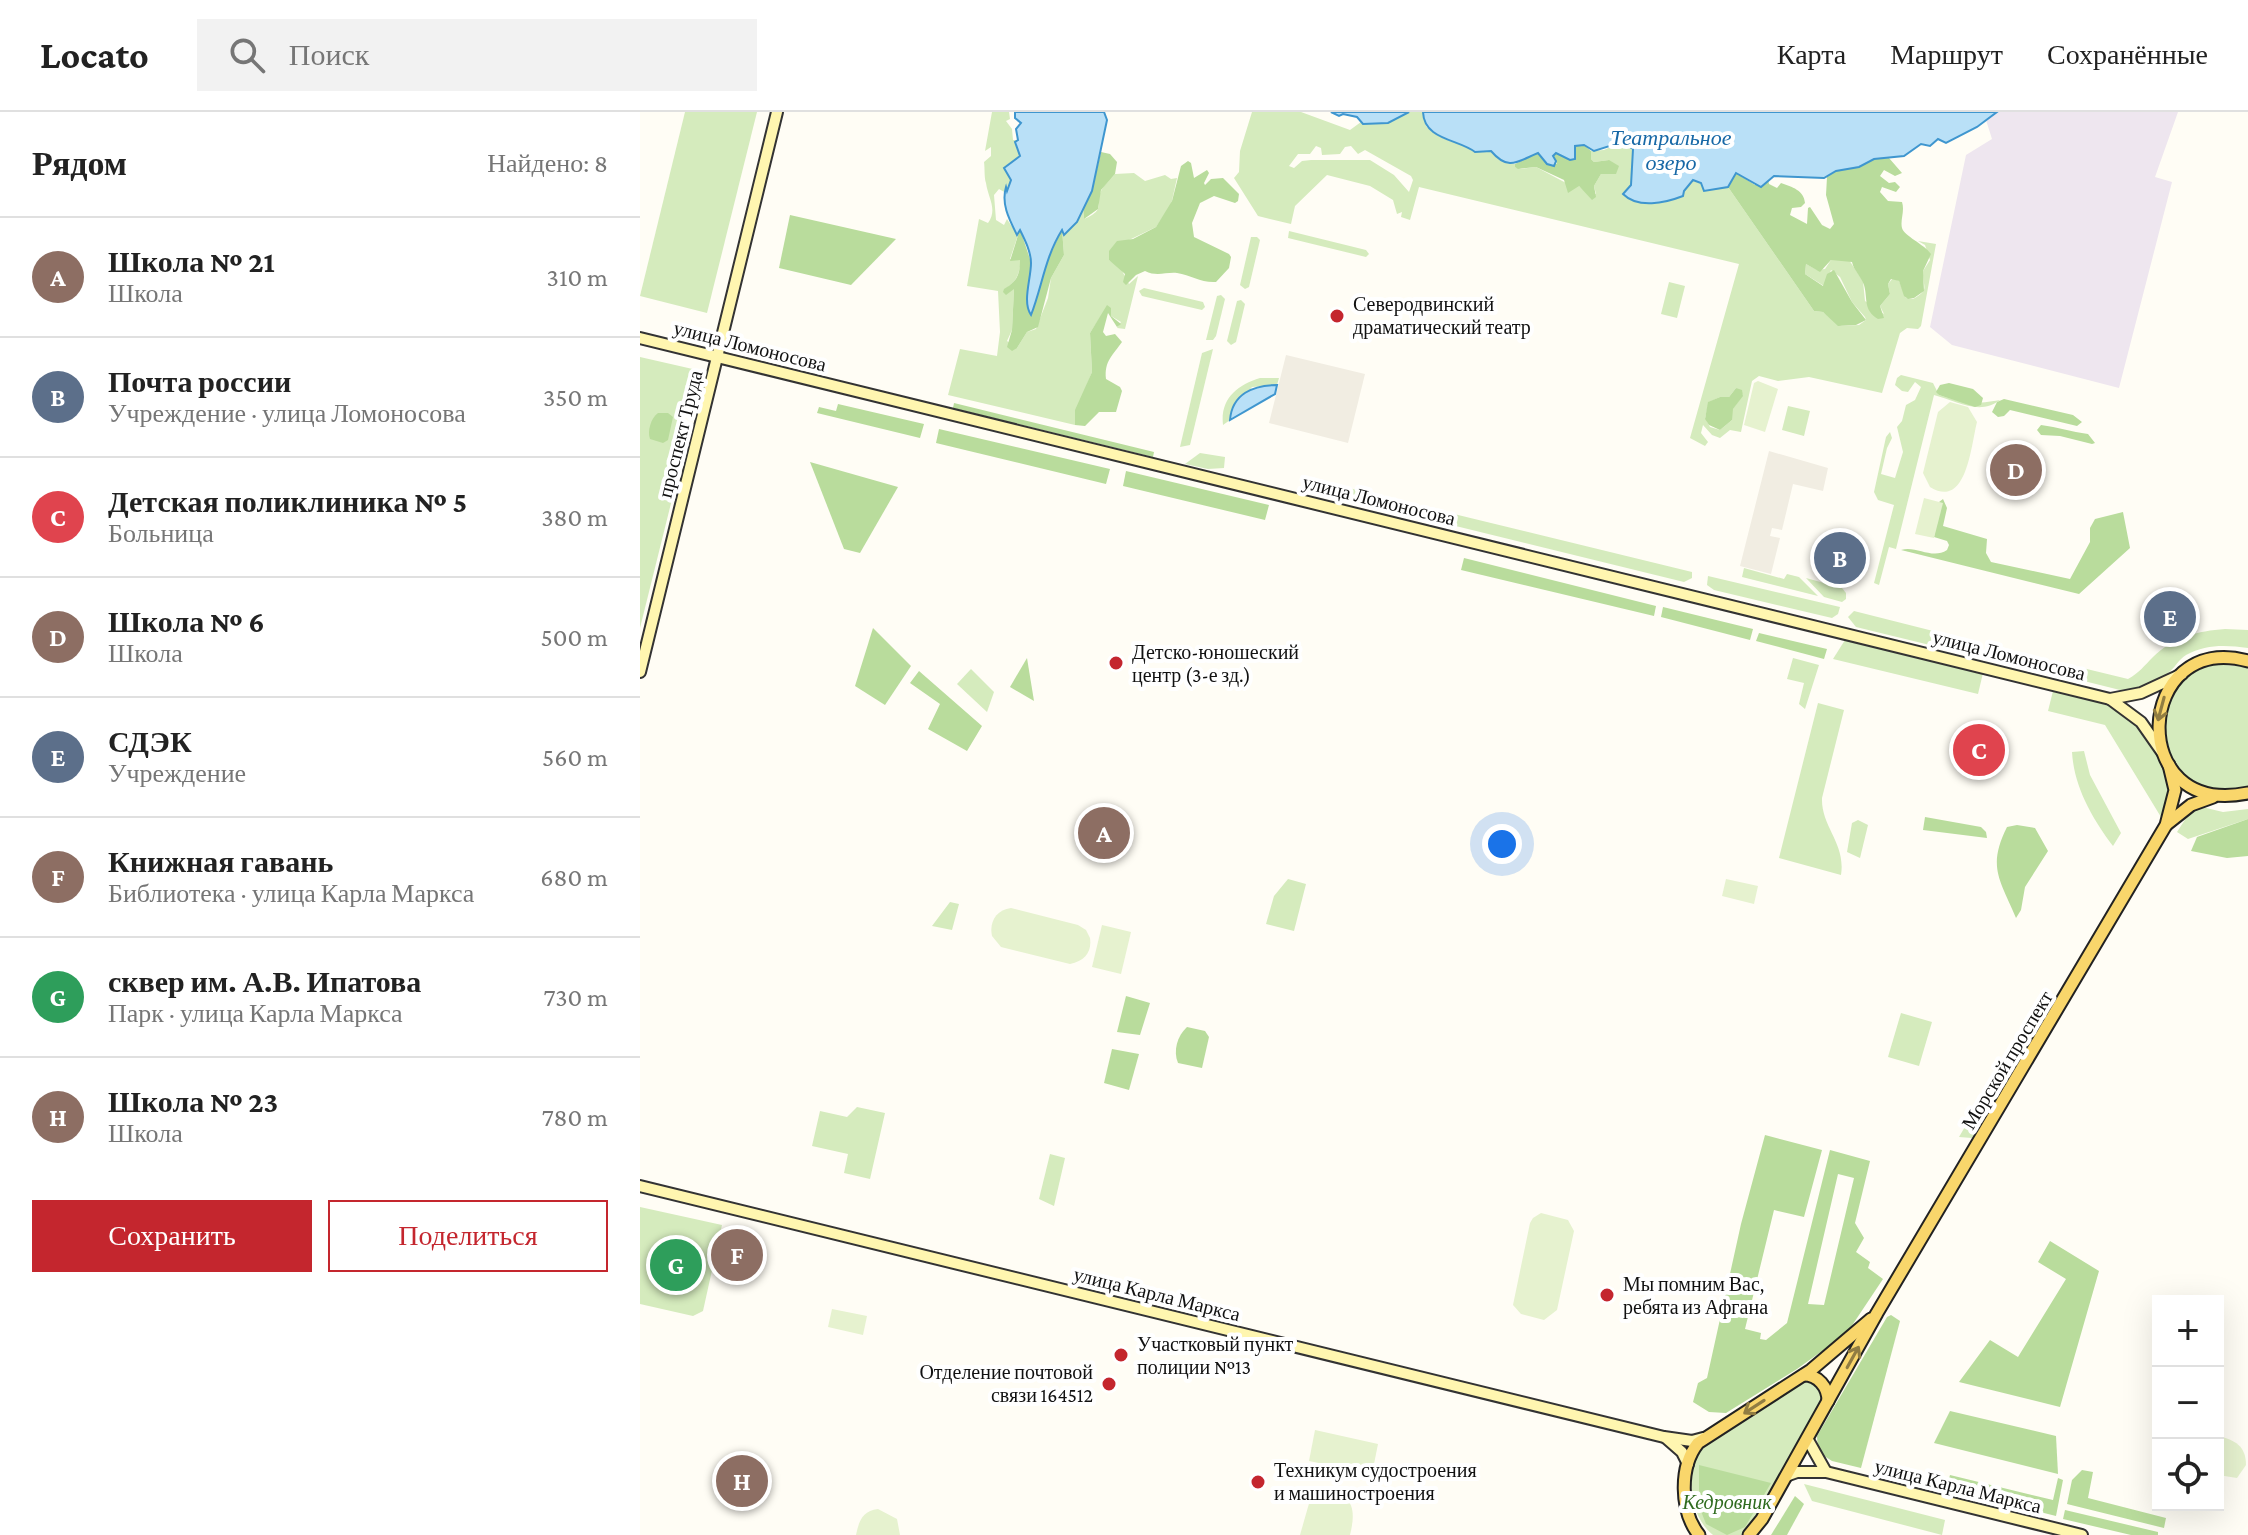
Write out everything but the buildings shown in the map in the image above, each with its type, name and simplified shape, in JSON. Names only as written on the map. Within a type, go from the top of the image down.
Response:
[{"type":"main road","name":"проспект Труда","points":[[640,672],[777,112]]},
{"type":"main road","name":"улица Ломоносова","points":[[640,338],[2110,699]]},
{"type":"main road","points":[[2110,699],[2141,693],[2206,661],[2248,659]]},
{"type":"main road","points":[[2162,752],[2157,733],[2159,710],[2167,692],[2183,673]]},
{"type":"main road","points":[[2110,699],[2141,722],[2169,765],[2175,790],[2166,825]]},
{"type":"main road","points":[[2169,765],[2188,785],[2217,796]]},
{"type":"main road","points":[[2166,825],[2191,805],[2217,796],[2248,793]]},
{"type":"main road","name":"Морской проспект","points":[[1749,1535],[1762,1519],[1877,1313],[2166,825]]},
{"type":"main road","name":"улица Карла Маркса","points":[[640,1186],[1664,1437],[1692,1441],[1703,1438]]},
{"type":"main road","points":[[1697,1534],[1689,1518],[1685,1497],[1688,1464],[1694,1447],[1703,1438],[1804,1375],[1877,1313]]},
{"type":"main road","points":[[1804,1375],[1821,1382],[1827,1391],[1828,1402]]},
{"type":"main road","points":[[1664,1437],[1678,1448],[1688,1464]]},
{"type":"main road","points":[[1808,1440],[1826,1472]]},
{"type":"main road","name":"улица Карла Маркса","points":[[1786,1476],[1797,1472],[1826,1472],[2082,1535]]},
{"type":"shaded area","points":[[1997,112],[2178,112],[2155,177],[2172,182],[2119,388],[1952,345],[1930,327],[1966,155],[1992,139],[1986,120]]},
{"type":"shaded area","points":[[1286,355],[1365,374],[1348,443],[1269,423]]},
{"type":"shaded area","points":[[1769,451],[1828,468],[1823,491],[1793,484],[1782,530],[1772,528],[1770,536],[1780,538],[1771,574],[1740,566]]},
{"type":"green space","points":[[685,112],[757,112],[707,313],[640,296]]},
{"type":"green space","points":[[992,112],[1009,112],[1010,119],[1006,121],[1019,147],[1017,158],[1004,168],[1011,180],[1006,193],[999,189],[994,195],[996,220],[1004,225],[1007,219],[1014,230],[1020,229],[1010,259],[1021,260],[1019,270],[1015,280],[1005,289],[1014,289],[1012,330],[1007,341],[1017,348],[1027,332],[1036,329],[1048,298],[1051,278],[1064,255],[1062,229],[1065,234],[1077,222],[1083,206],[1084,219],[1098,209],[1101,191],[1115,174],[1134,173],[1145,181],[1165,175],[1171,179],[1177,178],[1171,205],[1156,227],[1129,240],[1109,260],[1120,267],[1129,284],[1138,276],[1125,329],[1117,328],[1121,322],[1111,316],[1111,308],[1101,316],[1090,333],[1092,372],[1075,414],[1075,425],[948,395],[960,349],[997,356],[1000,332],[998,291],[967,286],[979,219],[988,223],[992,213],[984,162],[991,156],[991,147],[985,151]]},
{"type":"green space","points":[[1252,112],[1301,112],[1350,130],[1361,122],[1382,124],[1408,112],[1423,112],[1426,126],[1439,136],[1486,150],[1521,169],[1536,167],[1566,183],[1579,186],[1587,193],[1596,194],[1594,186],[1609,160],[1594,162],[1591,151],[1604,150],[1622,142],[1633,149],[1631,186],[1623,194],[1636,202],[1652,203],[1683,196],[1693,180],[1709,190],[1728,187],[1814,311],[1823,312],[1841,326],[1859,325],[1866,320],[1852,302],[1840,277],[1831,270],[1824,286],[1805,274],[1806,264],[1817,270],[1825,269],[1831,260],[1849,260],[1863,281],[1865,301],[1884,314],[1880,306],[1890,294],[1888,284],[1893,278],[1899,281],[1906,298],[1913,299],[1922,293],[1923,271],[1930,260],[1925,245],[1918,241],[1936,244],[1921,326],[1918,329],[1907,328],[1900,333],[1882,393],[1809,377],[1778,381],[1759,376],[1752,381],[1741,432],[1730,430],[1720,438],[1712,435],[1703,425],[1701,433],[1708,442],[1705,446],[1690,438],[1739,264],[1419,187],[1410,220],[1401,217],[1402,212],[1397,214],[1393,200],[1370,186],[1327,175],[1295,206],[1291,224],[1258,216],[1234,178],[1239,172],[1240,151]],"holes":[[[1316,146],[1321,148],[1322,155],[1340,154],[1345,147],[1351,146],[1358,154],[1365,150],[1411,176],[1413,180],[1409,192],[1394,175],[1370,160],[1311,160],[1302,161],[1294,168],[1289,166],[1298,154],[1310,154]],[[1736,388],[1743,395],[1732,410],[1732,420],[1720,430],[1710,427],[1705,418],[1709,402],[1729,397]]]},
{"type":"green space","points":[[1584,145],[1591,151],[1594,162],[1609,160],[1619,166],[1616,174],[1601,174],[1594,186],[1596,197],[1592,200],[1579,186],[1568,193],[1564,180],[1536,167],[1515,167],[1515,164],[1538,153],[1543,160],[1557,164],[1553,155],[1556,153],[1570,160],[1575,146]]},
{"type":"green space","points":[[1101,152],[1110,154],[1117,162],[1115,174],[1101,190],[1098,209],[1084,219],[1083,206],[1092,191]]},
{"type":"green space","points":[[1889,158],[1902,173],[1895,176],[1884,170],[1880,176],[1900,187],[1896,192],[1882,187],[1880,192],[1888,201],[1902,202],[1904,231],[1931,254],[1923,271],[1924,291],[1908,299],[1899,281],[1891,279],[1888,284],[1890,294],[1880,306],[1884,318],[1878,319],[1868,308],[1864,285],[1852,262],[1831,260],[1820,272],[1806,264],[1805,274],[1823,286],[1827,274],[1834,270],[1866,320],[1856,325],[1838,326],[1823,312],[1814,311],[1728,187],[1736,173],[1755,185],[1763,185],[1768,178],[1769,184],[1777,188],[1781,183],[1789,186],[1800,192],[1805,203],[1792,208],[1790,215],[1807,224],[1810,207],[1822,225],[1830,229],[1834,224],[1826,195],[1827,177],[1874,159]]},
{"type":"green space","points":[[1188,161],[1194,178],[1207,170],[1205,185],[1211,179],[1223,178],[1239,194],[1235,203],[1214,196],[1200,203],[1192,223],[1194,237],[1229,254],[1229,268],[1216,282],[1177,273],[1145,271],[1126,285],[1123,282],[1125,274],[1109,260],[1109,251],[1117,241],[1133,239],[1156,227],[1172,201],[1181,166]]},
{"type":"green space","points":[[790,215],[896,239],[851,285],[779,268]]},
{"type":"green space","points":[[1020,229],[1031,262],[1028,311],[1031,315],[1042,273],[1062,229],[1064,255],[1051,278],[1038,327],[1027,332],[1012,351],[1007,347],[1012,330],[1014,289],[1006,295],[1003,292],[1018,274],[1020,260],[1010,261]]},
{"type":"green space","points":[[1289,231],[1366,250],[1369,254],[1366,257],[1288,238]]},
{"type":"green space","points":[[1251,237],[1260,240],[1249,287],[1245,289],[1240,285]]},
{"type":"green space","points":[[1669,282],[1685,286],[1677,318],[1661,314]]},
{"type":"green space","points":[[1144,288],[1203,302],[1205,307],[1202,310],[1142,296],[1139,291]]},
{"type":"green space","points":[[1217,296],[1225,299],[1216,336],[1213,340],[1206,340]]},
{"type":"green space","points":[[1237,301],[1245,304],[1236,342],[1231,345],[1227,341]]},
{"type":"green space","points":[[1107,305],[1111,308],[1111,316],[1121,324],[1117,327],[1108,313],[1103,332],[1106,336],[1115,334],[1122,342],[1108,363],[1106,379],[1122,391],[1116,412],[1099,412],[1085,426],[1075,425],[1075,410],[1092,372],[1090,333]]},
{"type":"green space","points":[[1213,349],[1190,445],[1180,447],[1202,353]]},
{"type":"green space","points":[[640,357],[697,370],[692,391],[699,393],[695,408],[683,405],[681,410],[676,410],[679,425],[674,450],[679,451],[681,443],[686,443],[640,628]]},
{"type":"green space","points":[[1901,375],[1933,383],[1939,395],[1957,400],[1975,403],[2000,400],[1992,405],[1976,407],[1934,395],[1896,549],[1889,547],[1879,585],[1874,583],[1894,505],[1878,500],[1874,492],[1886,437],[1890,432],[1892,438],[1881,474],[1895,478],[1903,452],[1897,427],[1906,405],[1915,400],[1921,387],[1915,382],[1908,392],[1902,391],[1895,385]]},
{"type":"green space","points":[[1260,378],[1279,378],[1277,385],[1252,387],[1231,412],[1230,420],[1223,425],[1224,408],[1232,394]]},
{"type":"green space","points":[[1758,381],[1778,389],[1765,432],[1744,425],[1754,383]]},
{"type":"green space","points":[[1949,383],[1973,389],[1983,398],[1981,405],[1975,407],[1936,392],[1940,385]]},
{"type":"green space","points":[[1736,388],[1742,390],[1743,396],[1733,409],[1732,420],[1720,430],[1709,425],[1705,419],[1708,402],[1729,397]]},
{"type":"green space","points":[[2004,399],[2073,415],[2082,422],[2077,426],[2010,410],[1998,417],[1992,412],[1997,402]]},
{"type":"green space","points":[[1950,402],[1968,407],[1977,422],[1960,483],[1952,490],[1942,492],[1930,487],[1923,473],[1938,412]]},
{"type":"green space","points":[[954,403],[1154,452],[1153,457],[953,408]]},
{"type":"green space","points":[[838,404],[924,424],[920,438],[817,413],[819,407],[836,411]]},
{"type":"green space","points":[[1788,406],[1810,411],[1804,436],[1782,430]]},
{"type":"green space","points":[[658,413],[668,413],[673,417],[668,440],[663,443],[649,436],[652,421]]},
{"type":"green space","points":[[2041,425],[2088,434],[2095,443],[2041,435],[2037,430]]},
{"type":"green space","points":[[939,429],[1110,469],[1106,484],[936,443]]},
{"type":"green space","points":[[1200,453],[1225,457],[1224,468],[1208,469],[1185,464]]},
{"type":"green space","points":[[810,462],[898,487],[860,553],[844,549]]},
{"type":"green space","points":[[1126,471],[1269,505],[1265,520],[1123,486]]},
{"type":"green space","points":[[1325,482],[1381,496],[1378,508],[1312,494],[1314,488]]},
{"type":"green space","points":[[1924,498],[1943,503],[1934,538],[1915,534]]},
{"type":"green space","points":[[1943,499],[1947,508],[1943,526],[1987,539],[1986,553],[1991,562],[2070,579],[2090,542],[2090,528],[2095,519],[2123,512],[2130,548],[2079,594],[1901,550],[1936,554],[1947,550],[1947,541],[1934,537],[1939,502]]},
{"type":"green space","points":[[1417,505],[1692,572],[1692,578],[1684,582],[1415,516],[1413,510]]},
{"type":"green space","points":[[1464,558],[1656,606],[1654,616],[1461,570]]},
{"type":"green space","points":[[1744,568],[1784,579],[1787,574],[1799,577],[1818,596],[1742,577]]},
{"type":"green space","points":[[1708,576],[1840,607],[1838,614],[1832,618],[1714,590],[1707,585]]},
{"type":"green space","points":[[1806,578],[1842,588],[1846,599],[1842,602],[1824,597]]},
{"type":"green space","points":[[1663,607],[1753,629],[1750,640],[1661,617]]},
{"type":"green space","points":[[1854,611],[1941,633],[1938,647],[1856,627],[1848,617]]},
{"type":"green space","points":[[873,628],[911,666],[885,705],[855,686]]},
{"type":"green space","points":[[2248,630],[2248,648],[2216,646],[2194,651],[2183,657],[2168,673],[2139,687],[2120,690],[2060,675],[2062,663],[2128,679],[2177,640],[2196,633]]},
{"type":"green space","points":[[1759,633],[1827,649],[1824,659],[1756,641]]},
{"type":"green space","points":[[1845,640],[1983,673],[1978,694],[1833,659]]},
{"type":"green space","points":[[1997,647],[2049,660],[2046,670],[1994,657]]},
{"type":"green space","points":[[1027,658],[1034,701],[1010,687]]},
{"type":"green space","points":[[1793,658],[1819,665],[1805,709],[1799,704],[1804,683],[1787,679]]},
{"type":"green space","points":[[2213,664],[2248,667],[2248,786],[2219,790],[2195,782],[2177,766],[2166,745],[2164,721],[2170,698],[2186,678]]},
{"type":"green space","points":[[971,669],[994,692],[987,712],[957,684]]},
{"type":"green space","points":[[919,671],[982,726],[967,751],[928,729],[940,704],[910,683]]},
{"type":"green space","points":[[2053,691],[2113,708],[2143,732],[2159,755],[2169,780],[2170,796],[2164,822],[2105,725],[2048,711]]},
{"type":"green space","points":[[1818,703],[1844,710],[1822,798],[1825,818],[1840,854],[1841,875],[1779,858]]},
{"type":"green space","points":[[2084,751],[2090,775],[2121,833],[2113,846],[2091,813],[2076,778],[2072,752]]},
{"type":"green space","points":[[2202,807],[2223,812],[2248,809],[2248,819],[2188,839],[2177,832],[2190,812]]},
{"type":"green space","points":[[1925,817],[1981,827],[1987,838],[1923,830]]},
{"type":"green space","points":[[2248,819],[2248,856],[2227,858],[2191,851],[2197,837]]},
{"type":"green space","points":[[1858,820],[1868,825],[1860,858],[1847,852],[1852,823]]},
{"type":"green space","points":[[2007,827],[2035,828],[2048,851],[2025,887],[2021,910],[2016,918],[2001,883],[1997,863]]},
{"type":"green space","points":[[1288,879],[1306,884],[1294,931],[1266,924],[1274,896]]},
{"type":"green space","points":[[1726,879],[1758,886],[1754,904],[1722,896]]},
{"type":"green space","points":[[950,902],[959,904],[952,930],[932,926]]},
{"type":"green space","points":[[1011,908],[1078,925],[1086,930],[1090,938],[1089,952],[1080,961],[1070,964],[1001,947],[992,936],[993,922],[1001,911]]},
{"type":"green space","points":[[1102,925],[1131,932],[1121,974],[1092,967]]},
{"type":"green space","points":[[1126,996],[1150,1003],[1140,1035],[1117,1032]]},
{"type":"green space","points":[[1901,1013],[1932,1022],[1919,1066],[1888,1057]]},
{"type":"green space","points":[[2031,1014],[2040,1027],[1972,1138],[1959,1137]]},
{"type":"green space","points":[[1187,1027],[1205,1031],[1209,1037],[1202,1068],[1178,1063],[1177,1044]]},
{"type":"green space","points":[[1112,1049],[1139,1054],[1129,1090],[1104,1083]]},
{"type":"green space","points":[[857,1107],[885,1113],[870,1179],[844,1173],[848,1154],[812,1146],[820,1111],[847,1117]]},
{"type":"green space","points":[[1765,1135],[1822,1150],[1804,1217],[1774,1210],[1745,1329],[1761,1333],[1760,1339],[1766,1340],[1787,1323],[1830,1150],[1870,1161],[1855,1223],[1864,1238],[1856,1252],[1870,1262],[1868,1268],[1883,1279],[1847,1333],[1797,1369],[1726,1413],[1709,1412],[1693,1402],[1698,1383],[1707,1378],[1741,1224]],"holes":[[[1838,1174],[1854,1178],[1824,1305],[1808,1304]]]},
{"type":"green space","points":[[1050,1154],[1065,1158],[1054,1206],[1039,1199]]},
{"type":"green space","points":[[640,1207],[722,1225],[703,1311],[693,1316],[640,1304]]},
{"type":"green space","points":[[1541,1213],[1568,1220],[1574,1231],[1557,1310],[1544,1320],[1521,1314],[1513,1305],[1530,1223]]},
{"type":"green space","points":[[2050,1241],[2099,1271],[2060,1407],[1959,1382],[1990,1340],[2018,1357],[2066,1279],[2038,1262]]},
{"type":"green space","points":[[832,1309],[867,1316],[863,1335],[828,1327]]},
{"type":"green space","points":[[1891,1315],[1900,1321],[1861,1468],[1832,1461],[1818,1452],[1817,1436]]},
{"type":"green space","points":[[1807,1379],[1818,1384],[1824,1398],[1754,1522],[1741,1535],[1713,1535],[1704,1526],[1694,1503],[1692,1477],[1699,1452],[1706,1442]]},
{"type":"green space","points":[[1950,1411],[2056,1436],[2058,1474],[1934,1443]]},
{"type":"green space","points":[[1315,1430],[1378,1444],[1372,1474],[1309,1461]]},
{"type":"green space","points":[[2224,1438],[2234,1442],[2244,1453],[2246,1465],[2237,1478],[2224,1476]]},
{"type":"green space","name":"Кедровник","points":[[1699,1465],[1771,1483],[1745,1527],[1727,1535],[1706,1524],[1699,1506]]},
{"type":"green space","points":[[2082,1470],[2093,1472],[2088,1498],[2166,1518],[2164,1528],[2067,1504],[2072,1480]]},
{"type":"green space","points":[[1950,1475],[2053,1500],[2058,1478],[2063,1480],[2056,1516],[1946,1489]]},
{"type":"green space","points":[[1804,1484],[1945,1520],[1942,1535],[1812,1501]]},
{"type":"green space","points":[[1320,1491],[1339,1494],[1350,1503],[1353,1516],[1350,1535],[1300,1535],[1310,1500]]},
{"type":"green space","points":[[1795,1496],[1804,1504],[1787,1535],[1771,1535]]},
{"type":"green space","points":[[878,1509],[897,1519],[900,1535],[856,1535],[862,1518]]},
{"type":"green space","points":[[2065,1510],[2158,1532],[2158,1535],[2131,1535],[2063,1519]]},
{"type":"water","points":[[1015,112],[1104,112],[1107,120],[1092,191],[1077,222],[1064,235],[1062,230],[1056,240],[1031,315],[1027,297],[1030,255],[1020,230],[1017,235],[1011,223],[1004,199],[1011,180],[1004,168],[1020,156],[1015,142],[1018,140],[1016,129],[1021,123],[1015,118]]},
{"type":"water","points":[[1331,112],[1409,112],[1388,123],[1363,124],[1357,117],[1339,116]]},
{"type":"water","name":"Театральное озеро","points":[[1423,112],[1997,112],[1977,127],[1946,143],[1938,139],[1930,146],[1921,144],[1904,156],[1874,159],[1824,178],[1774,176],[1761,187],[1736,173],[1728,187],[1704,191],[1701,183],[1693,180],[1683,196],[1644,203],[1623,194],[1631,185],[1633,149],[1622,142],[1594,151],[1584,145],[1575,146],[1575,159],[1570,160],[1556,153],[1553,156],[1556,161],[1554,166],[1547,164],[1538,153],[1509,163],[1491,151],[1475,152],[1435,134],[1425,121]]},
{"type":"water","points":[[1277,385],[1275,394],[1230,420],[1235,404],[1245,393]]},
{"type":"place","name":"Северодвинский драматический театр","points":[[1337,316]]},
{"type":"place","name":"Школа № 6","points":[[2016,470]]},
{"type":"place","name":"Почта россии","points":[[1840,558]]},
{"type":"place","name":"СДЭК","points":[[2170,617]]},
{"type":"place","name":"Детско-юношеский центр (3-е зд.)","points":[[1116,663]]},
{"type":"place","name":"Детская поликлиника № 5","points":[[1979,750]]},
{"type":"place","name":"Школа № 21","points":[[1104,833]]},
{"type":"place","name":"Книжная гавань","points":[[737,1255]]},
{"type":"place","name":"сквер им. А.В. Ипатова","points":[[676,1265]]},
{"type":"place","name":"Мы помним Вас, ребята из Афгана","points":[[1607,1295]]},
{"type":"place","name":"Участковый пункт полиции №13","points":[[1121,1355]]},
{"type":"place","name":"Отделение почтовой связи 164512","points":[[1109,1384]]},
{"type":"place","name":"Школа № 23","points":[[742,1481]]},
{"type":"place","name":"Техникум судостроения и машиностроения","points":[[1258,1482]]}]
